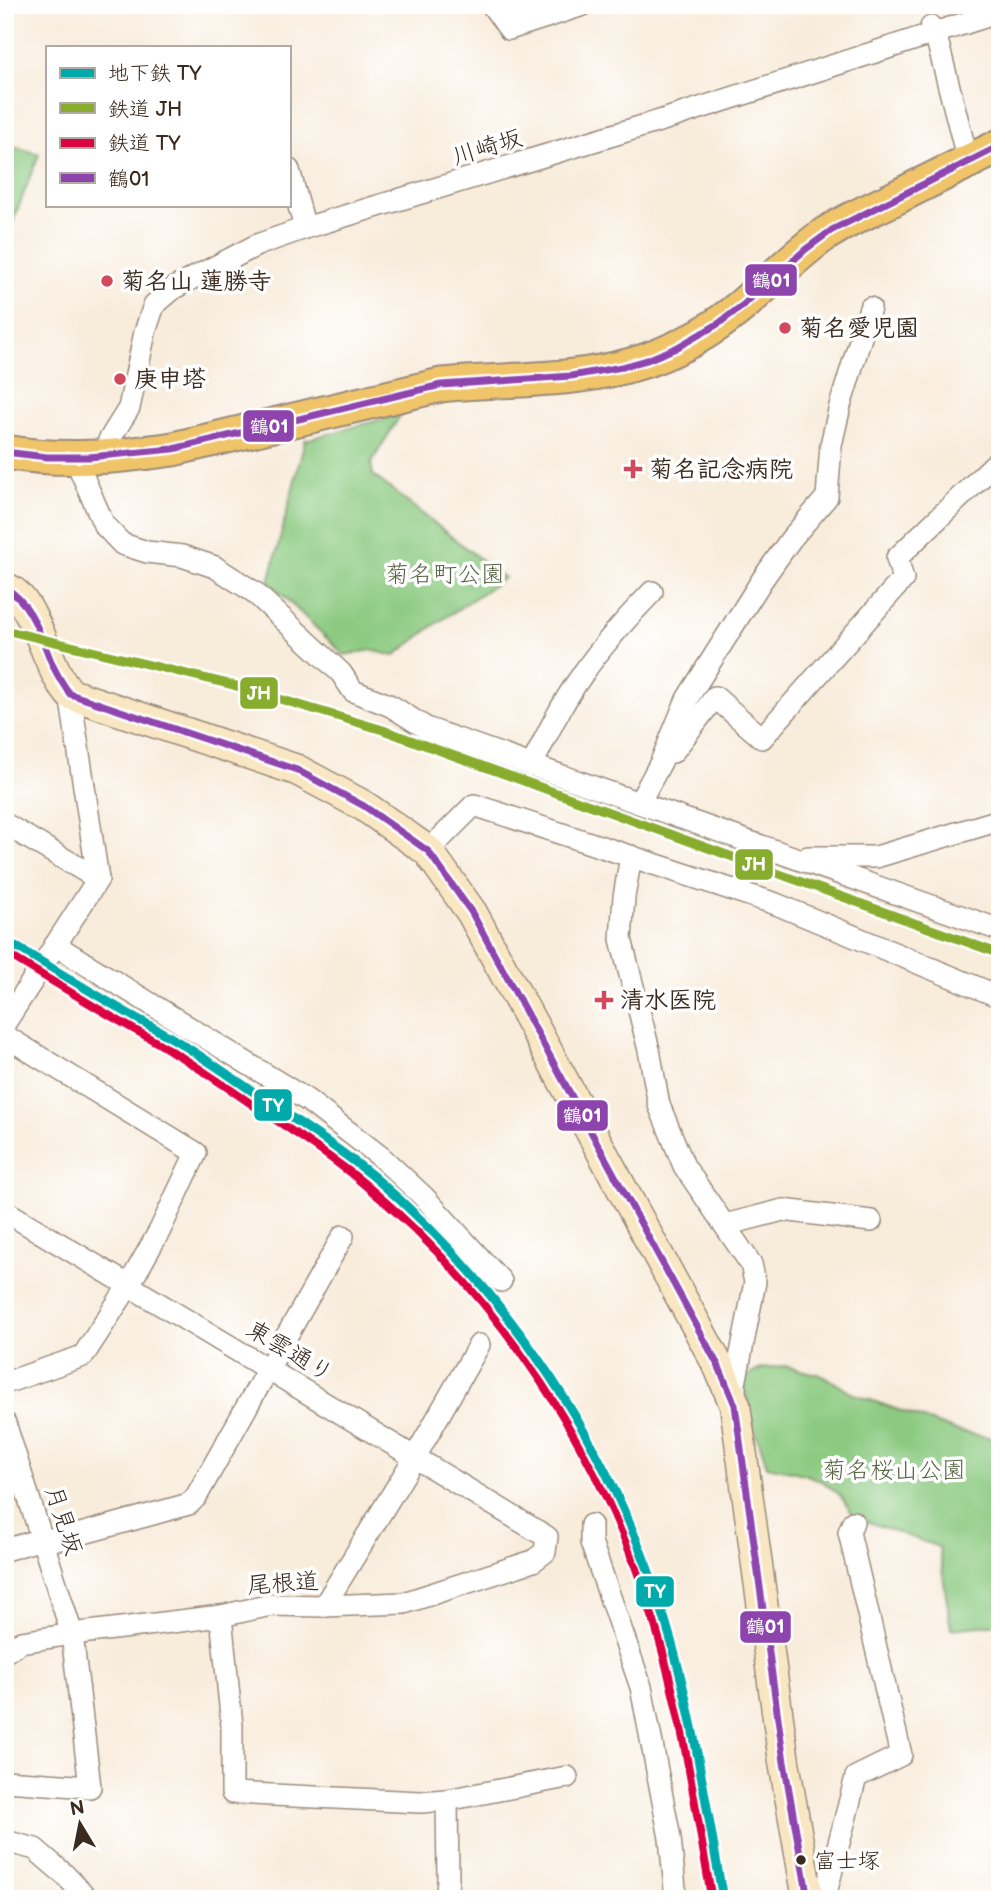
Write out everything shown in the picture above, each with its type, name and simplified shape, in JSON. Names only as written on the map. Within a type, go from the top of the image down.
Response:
[{"type":"main road","points":[[5,452],[75,458],[109,457],[173,449],[441,385],[597,374],[650,359],[680,346],[725,319],[802,251],[835,228],[1000,146]]},
{"type":"street","points":[[492,5],[509,30],[583,5]]},
{"type":"street","name":"川崎坂","points":[[109,457],[109,440],[129,408],[145,332],[154,305],[174,288],[257,245],[305,228],[666,119],[933,30],[1000,12]]},
{"type":"street","points":[[933,30],[968,161]]},
{"type":"street","points":[[290,174],[305,228]]},
{"type":"street","points":[[639,803],[661,762],[687,699],[769,570],[827,497],[831,445],[870,308]]},
{"type":"street","points":[[75,458],[104,525],[122,544],[147,552],[182,556],[215,567],[254,592],[341,673],[353,691],[391,706],[426,728],[1000,930]]},
{"type":"street","points":[[661,762],[674,751],[715,697],[762,738],[903,579],[897,558],[1000,459]]},
{"type":"street","points":[[5,588],[11,589],[24,603],[58,677],[71,694],[98,879],[5,1023]]},
{"type":"street","points":[[531,765],[556,715],[582,674],[607,641],[652,592]]},
{"type":"street","points":[[71,694],[297,770],[364,806],[428,851],[472,913],[719,1367],[735,1405]]},
{"type":"street","points":[[428,851],[474,805],[776,904],[1000,997]]},
{"type":"street","points":[[792,857],[876,857],[1000,820]]},
{"type":"street","points":[[5,824],[98,879]]},
{"type":"street","points":[[631,856],[621,939],[649,1050],[659,1105],[684,1166],[751,1264],[755,1282],[735,1384],[735,1405],[784,1762],[807,1895],[827,1889],[856,1777],[901,1755],[849,1532],[853,1522]]},
{"type":"street","points":[[55,945],[307,1100],[381,1157],[425,1198],[501,1280]]},
{"type":"street","points":[[5,1036],[196,1153],[160,1230],[129,1285],[83,1356],[5,1383]]},
{"type":"street","points":[[724,1225],[783,1210],[872,1221]]},
{"type":"street","name":"東雲通り","points":[[5,1211],[547,1537]]},
{"type":"street","points":[[5,1550],[43,1539],[62,1539],[189,1504],[196,1497],[344,1236]]},
{"type":"street","points":[[324,1606],[415,1457],[479,1345]]},
{"type":"street","name":"月見坂","points":[[5,1423],[72,1634],[90,1787],[5,1781]]},
{"type":"street","points":[[591,1525],[591,1542],[641,1687],[670,1838],[676,1899]]},
{"type":"street","name":"尾根道","points":[[5,1652],[20,1642],[221,1616],[271,1605],[404,1603],[533,1561],[545,1552],[547,1537]]},
{"type":"street","points":[[221,1616],[232,1726],[232,1793],[420,1802],[447,1800],[567,1777]]},
{"type":"street","points":[[446,1899],[447,1800]]},
{"type":"street","points":[[5,1841],[35,1849],[88,1899]]},
{"type":"green space","points":[[5,144],[39,154],[5,242]]},
{"type":"green space","name":"菊名町公園","points":[[401,414],[371,463],[373,475],[504,578],[394,656],[372,650],[344,655],[269,582],[305,440]]},
{"type":"green space","name":"菊名桜山公園","points":[[784,1366],[825,1376],[851,1393],[956,1431],[1000,1439],[1000,1624],[951,1629],[939,1547],[854,1517],[840,1495],[823,1482],[805,1474],[767,1466],[753,1428],[742,1378],[761,1369]]},
{"type":"railway","points":[[5,957],[10,960]]},
{"type":"metro line","name":"TY","points":[[5,940],[186,1047],[347,1156],[423,1222],[469,1270],[512,1322],[585,1434],[616,1494],[643,1556],[665,1620],[683,1688],[723,1899]]},
{"type":"rail line","name":"JH","points":[[5,630],[233,685],[383,730],[1000,954]]},
{"type":"rail line","name":"TY","points":[[5,952],[193,1064],[337,1162],[412,1226],[459,1275],[502,1326],[541,1381],[576,1439],[607,1499],[633,1561],[655,1624],[673,1692],[688,1760],[712,1899]]},
{"type":"transit line","name":"鶴01","points":[[5,452],[47,457],[89,457],[173,449],[441,385],[571,376],[647,360],[676,348],[718,324],[832,230],[1000,146]]},
{"type":"transit line","name":"鶴01","points":[[5,588],[15,595],[29,612],[53,666],[70,694],[297,770],[364,806],[428,851],[472,913],[719,1367],[735,1405],[784,1762],[808,1899]]},
{"type":"place","name":"菊名山 蓮勝寺","points":[[107,281]]},
{"type":"place","name":"菊名愛児園","points":[[785,328]]},
{"type":"place","name":"庚申塔","points":[[120,379]]},
{"type":"place","name":"菊名記念病院","points":[[633,469]]},
{"type":"place","name":"清水医院","points":[[604,1000]]},
{"type":"place","name":"富士塚","points":[[801,1860]]}]
